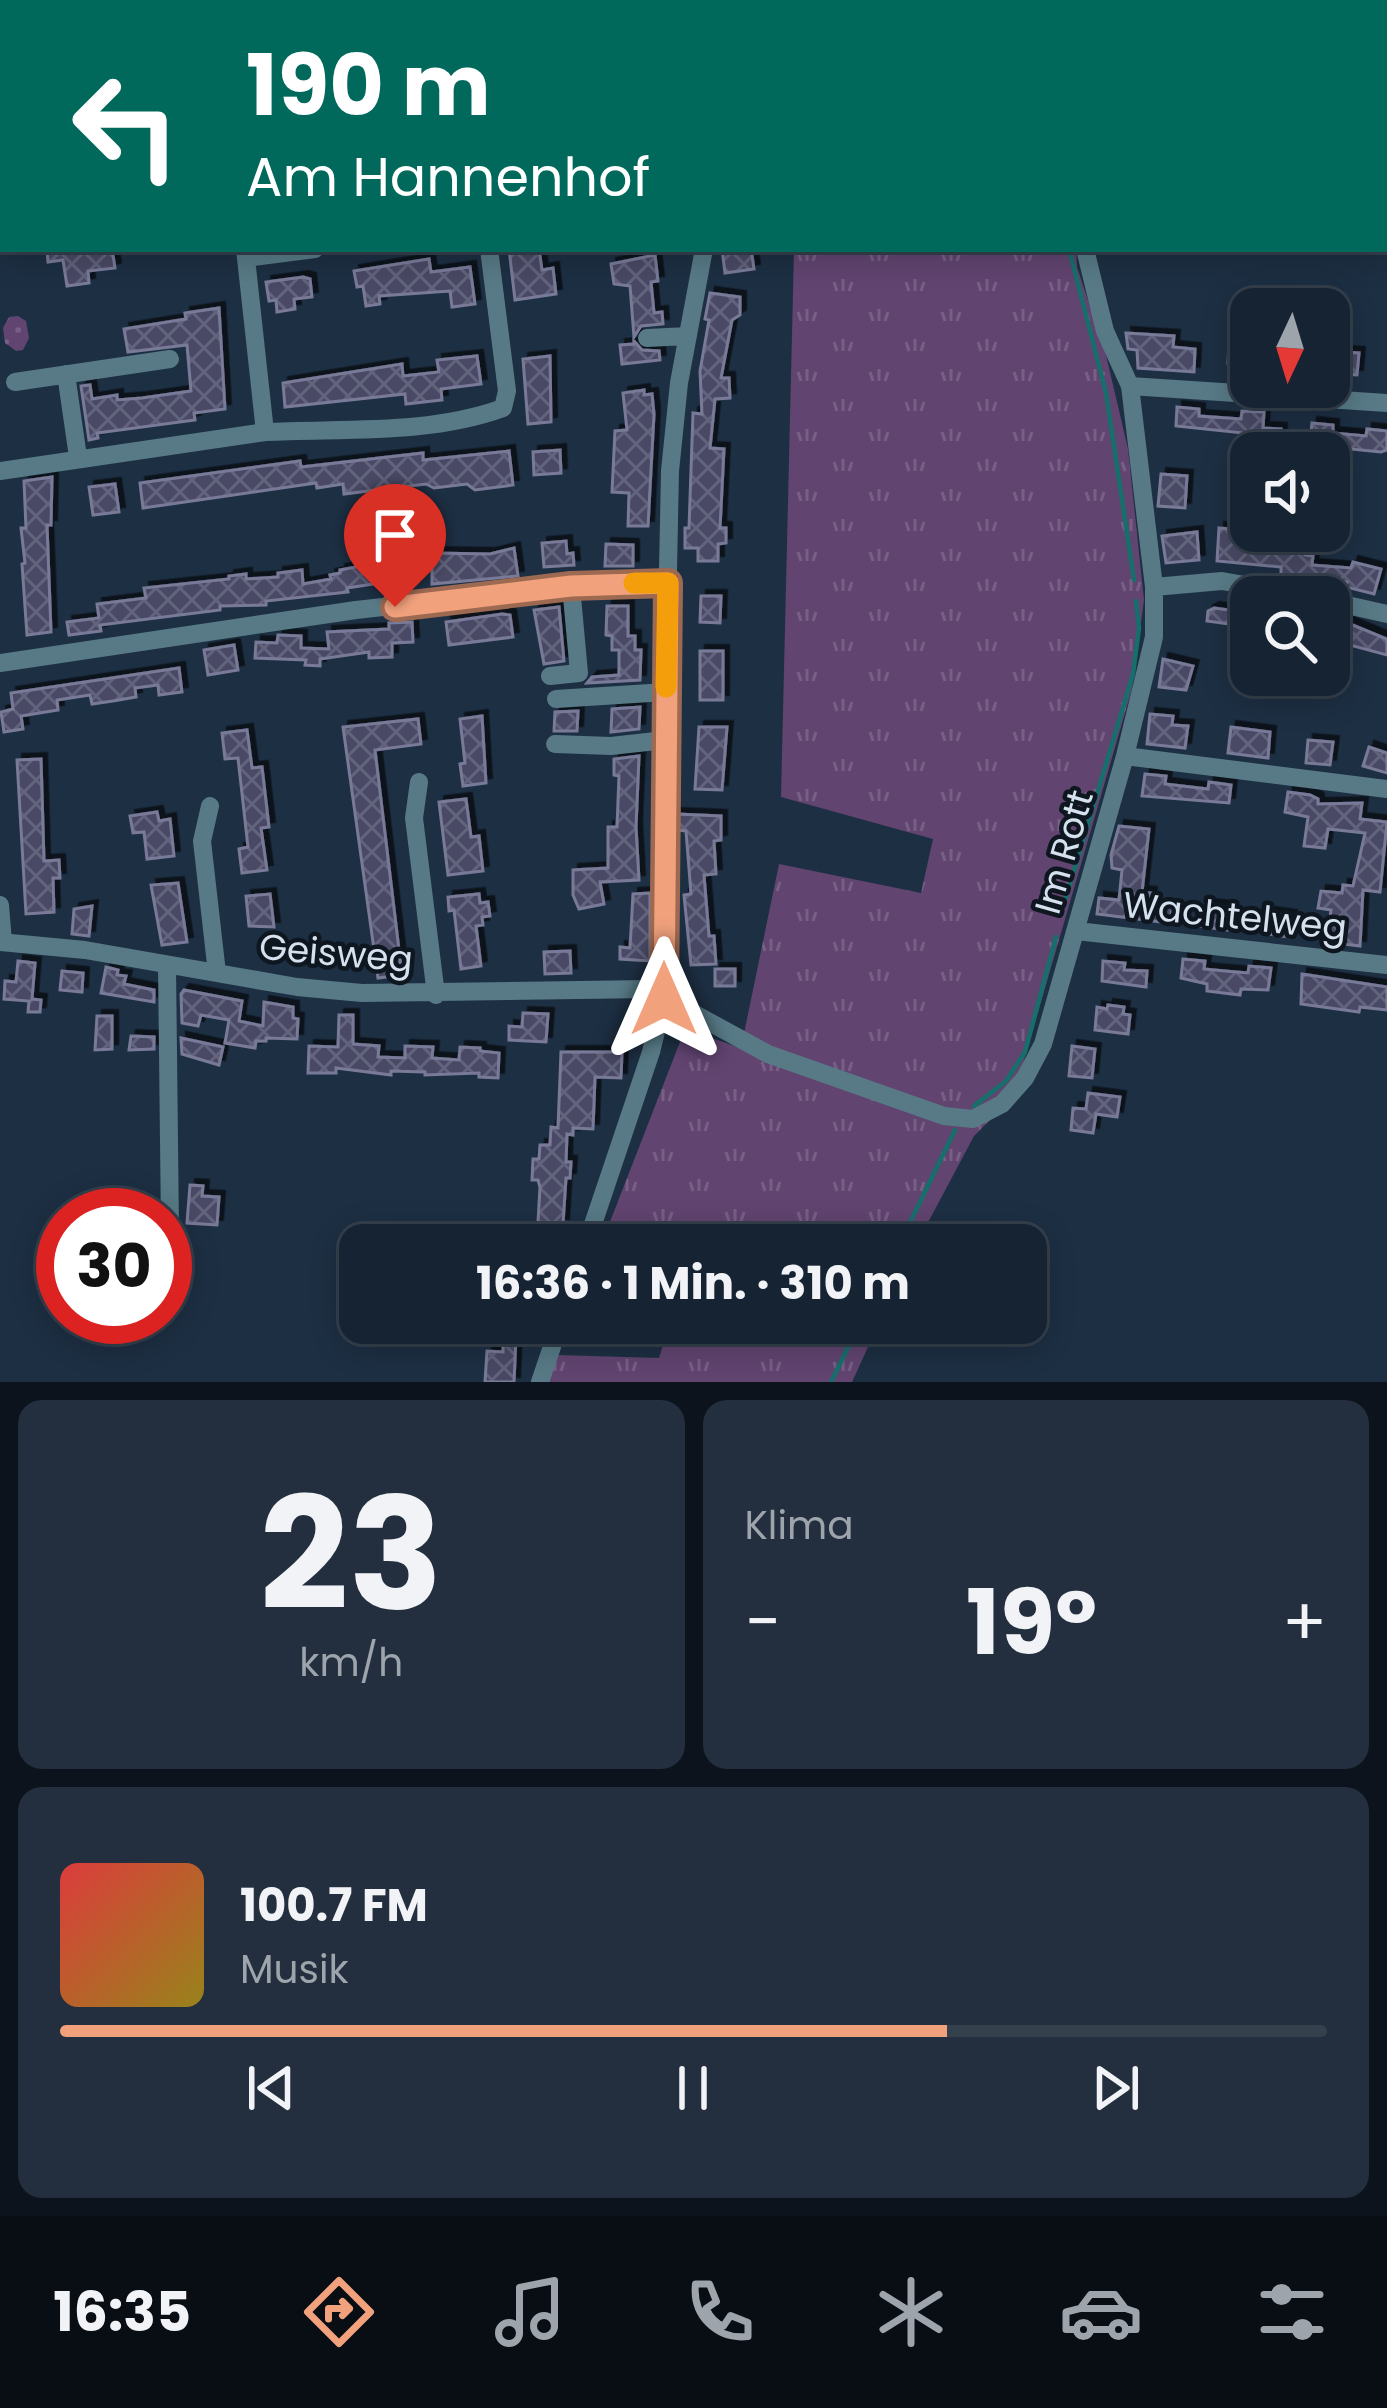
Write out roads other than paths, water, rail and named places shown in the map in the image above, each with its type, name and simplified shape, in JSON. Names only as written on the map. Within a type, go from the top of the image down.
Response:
[{"type":"street","points":[[0,471],[265,432],[386,428],[477,418],[503,408],[507,391],[489,252]]},
{"type":"street","points":[[593,1224],[664,999],[670,471],[703,252]]},
{"type":"street","name":"Im Rott","points":[[664,999],[768,1054],[944,1116],[973,1119],[1002,1104],[1025,1078],[1042,1044],[1076,932],[1154,637],[1154,587],[1130,386],[1105,331],[1086,252]]},
{"type":"street","points":[[246,254],[265,432]]},
{"type":"street","points":[[647,338],[688,336]]},
{"type":"street","points":[[15,382],[170,359]]},
{"type":"street","points":[[66,374],[79,457]]},
{"type":"street","points":[[1130,386],[1387,403]]},
{"type":"street","points":[[1154,587],[1230,582]]},
{"type":"street","points":[[0,663],[261,622],[575,586],[668,583]]},
{"type":"street","points":[[575,586],[587,672],[600,671]]},
{"type":"street","points":[[550,676],[579,673],[575,586]]},
{"type":"street","points":[[1350,606],[1387,614]]},
{"type":"street","points":[[556,699],[666,692]]},
{"type":"street","points":[[555,744],[611,746],[665,740]]},
{"type":"street","points":[[1125,756],[1387,789]]},
{"type":"street","points":[[419,782],[414,818],[436,994]]},
{"type":"street","points":[[210,806],[202,841],[217,973]]},
{"type":"street","points":[[0,905],[2,942]]},
{"type":"street","name":"Wachtelweg","points":[[1076,932],[1387,965]]},
{"type":"street","name":"Geisweg","points":[[2,942],[297,987],[436,994],[649,988],[664,999]]},
{"type":"street","points":[[167,965],[170,1188]]},
{"type":"street","points":[[540,1382],[553,1344]]},
{"type":"waterway","points":[[1070,252],[1106,393],[1134,580]]},
{"type":"waterway","points":[[1061,914],[1133,674],[1139,628],[1136,601]]},
{"type":"waterway","points":[[974,1106],[1006,1081],[1025,1052],[1056,937]]},
{"type":"waterway","points":[[909,1224],[955,1130]]},
{"type":"waterway","points":[[831,1382],[850,1344]]}]
